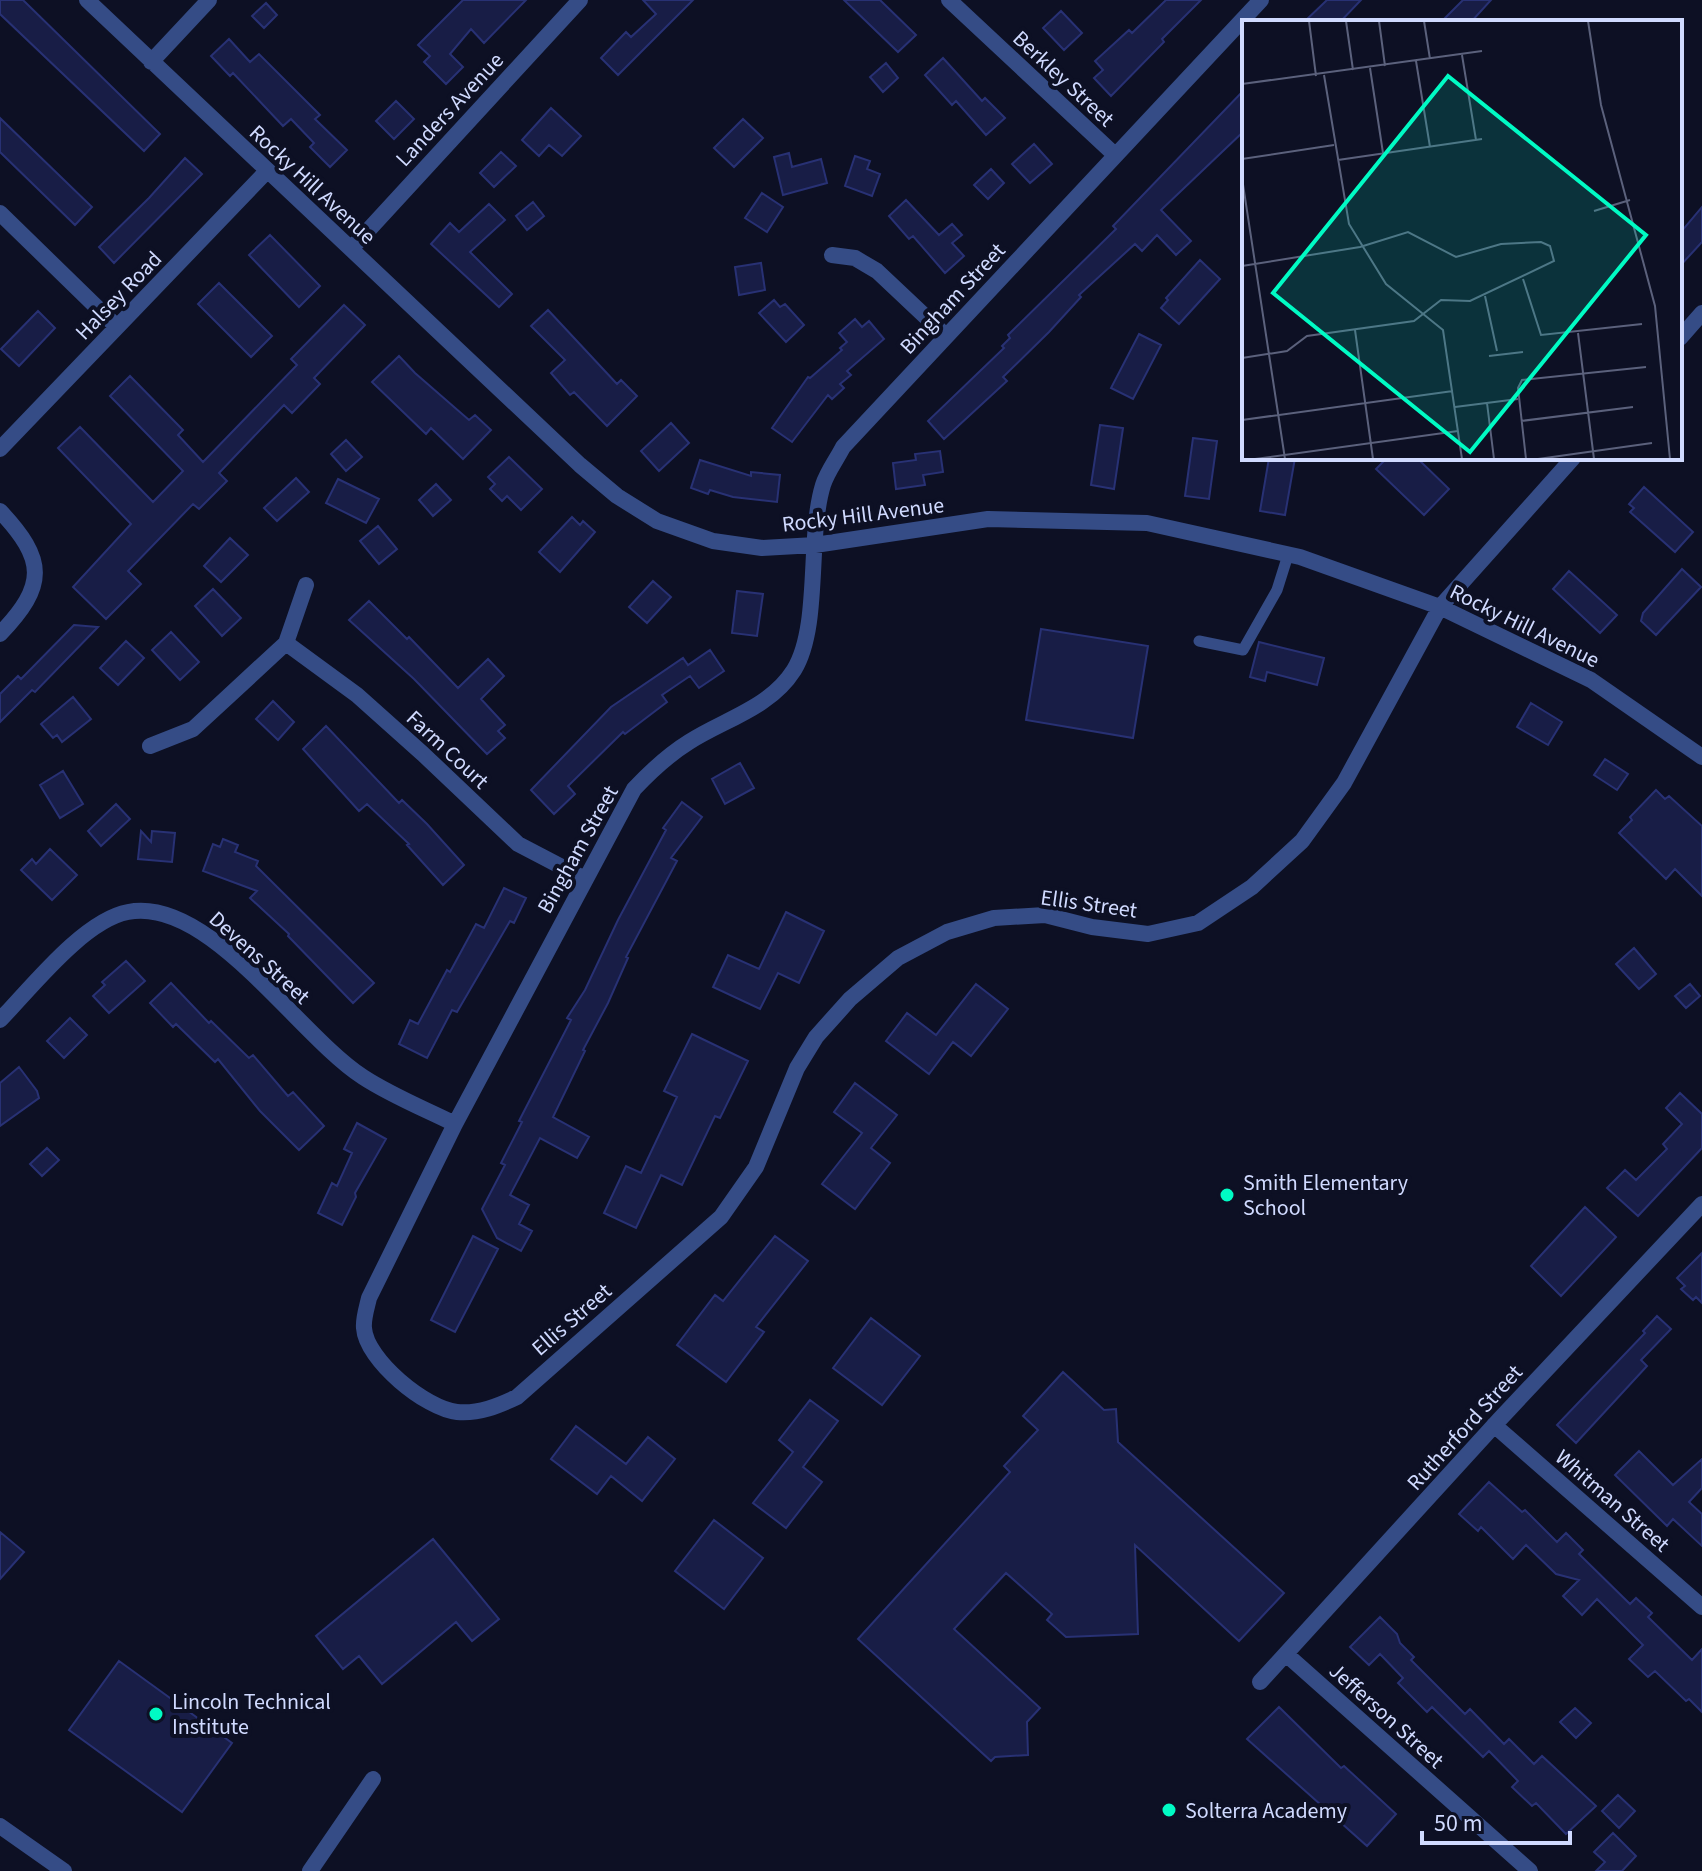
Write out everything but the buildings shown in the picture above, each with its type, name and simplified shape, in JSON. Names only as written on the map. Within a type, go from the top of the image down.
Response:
[{"type":"street","name":"Rocky Hill Avenue","points":[[87,0],[580,465],[617,496],[657,521],[713,541],[762,548],[815,545],[988,519],[1147,523],[1300,557],[1440,607],[1591,680],[1702,757]]},
{"type":"street","points":[[151,62],[209,0]]},
{"type":"street","name":"Landers Avenue","points":[[351,249],[580,0]]},
{"type":"street","name":"Berkley Street","points":[[949,0],[1115,155]]},
{"type":"street","name":"Bingham Street","points":[[1242,20],[1261,0]]},
{"type":"street","name":"Bingham Street","points":[[370,1351],[363,1328],[369,1298],[455,1124],[634,789],[656,765],[690,741],[749,710],[779,690],[795,669],[806,641],[824,484],[843,447],[1242,20]]},
{"type":"street","name":"Halsey Road","points":[[0,449],[267,171]]},
{"type":"street","points":[[0,213],[117,327]]},
{"type":"street","points":[[832,255],[855,258],[877,271],[946,336]]},
{"type":"street","points":[[1682,336],[1702,313]]},
{"type":"street","name":"Ellis Street","points":[[370,1351],[392,1375],[420,1396],[455,1412],[491,1409],[517,1397],[721,1217],[756,1167],[797,1068],[816,1037],[850,999],[898,958],[947,932],[994,918],[1045,915],[1092,927],[1148,934],[1198,923],[1252,887],[1302,841],[1344,783],[1440,607],[1571,460]]},
{"type":"street","points":[[0,511],[24,538],[36,567],[32,594],[0,634]]},
{"type":"street","points":[[150,746],[193,729],[286,643],[306,585]]},
{"type":"street","name":"Farm Court","points":[[286,643],[357,695],[518,844],[585,879]]},
{"type":"street","name":"Devens Street","points":[[0,1020],[95,925],[126,912],[155,911],[184,920],[214,939],[330,1051],[363,1077],[455,1124]]},
{"type":"street","name":"Rutherford Street","points":[[1260,1682],[1494,1425],[1702,1204]]},
{"type":"street","name":"Whitman Street","points":[[1494,1425],[1702,1607]]},
{"type":"street","name":"Jefferson Street","points":[[1287,1655],[1530,1871]]},
{"type":"street","points":[[310,1871],[373,1779]]},
{"type":"street","points":[[0,1826],[64,1871]]},
{"type":"lane","points":[[1199,641],[1243,650],[1277,590],[1288,555]]},
{"type":"place","name":"Smith Elementary School","points":[[1227,1195]]},
{"type":"place","name":"Lincoln Technical Institute","points":[[156,1714]]},
{"type":"place","name":"Solterra Academy","points":[[1169,1810]]}]
